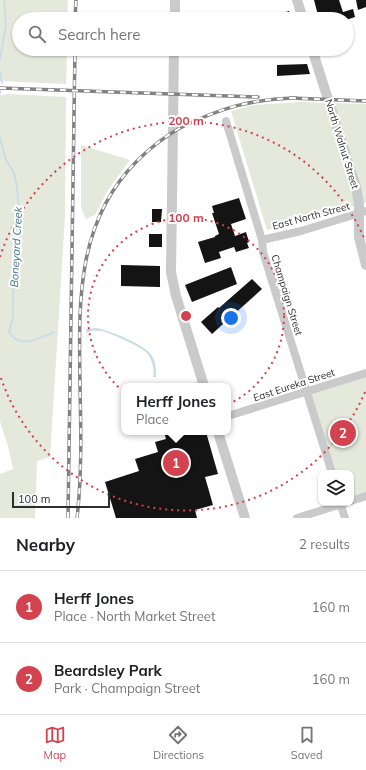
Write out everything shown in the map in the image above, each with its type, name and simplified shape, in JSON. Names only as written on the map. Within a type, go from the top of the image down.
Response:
[{"type":"street","points":[[175,0],[175,12]]},
{"type":"street","points":[[298,0],[301,12]]},
{"type":"street","points":[[174,56],[171,272],[176,296],[203,383]]},
{"type":"street","name":"North Walnut Street","points":[[314,56],[363,212],[359,237],[366,265]]},
{"type":"street","name":"Champaign Street","points":[[226,121],[262,240],[263,252],[331,470]]},
{"type":"street","name":"East North Street","points":[[262,240],[301,231],[363,212]]},
{"type":"street","name":"East Eureka Street","points":[[231,415],[366,373]]},
{"type":"street","points":[[219,435],[245,518]]},
{"type":"street","points":[[354,500],[366,496]]},
{"type":"street","points":[[297,518],[333,506]]},
{"type":"street","points":[[343,506],[345,518]]},
{"type":"shaded area","points":[[0,0],[68,0],[67,12],[12,12],[12,56],[67,56],[66,84],[0,81]]},
{"type":"shaded area","points":[[9,94],[66,97],[65,217],[50,457],[37,461],[35,518],[0,518],[0,474],[13,469],[0,421],[0,95]]},
{"type":"shaded area","points":[[301,102],[366,104],[366,203],[267,230],[231,111],[253,105]]},
{"type":"shaded area","points":[[81,145],[130,160],[108,190],[95,215],[86,219],[81,207]]},
{"type":"shaded area","points":[[366,375],[366,495],[354,499],[354,470],[332,470],[308,393]]},
{"type":"water","points":[[97,328],[127,339],[148,351],[156,366],[156,377],[153,377],[154,371],[152,361],[144,350],[126,340],[102,331],[94,330],[87,333],[86,329]]},
{"type":"building","points":[[314,0],[339,0],[343,12],[317,12]]},
{"type":"building","points":[[356,0],[366,0],[366,7],[358,10]]},
{"type":"building","points":[[353,9],[354,12],[343,12]]},
{"type":"building","points":[[307,64],[310,74],[277,76],[277,65]]},
{"type":"building","points":[[239,198],[246,219],[231,224],[235,236],[246,232],[249,248],[236,252],[234,247],[219,252],[221,258],[205,263],[198,242],[215,237],[219,234],[212,213],[214,213],[212,206]]},
{"type":"building","points":[[152,209],[162,209],[161,222],[152,222]]},
{"type":"building","points":[[149,234],[162,234],[162,247],[149,247]]},
{"type":"building","points":[[121,265],[160,266],[160,287],[121,286]]},
{"type":"building","points":[[231,267],[237,284],[192,302],[185,285]]},
{"type":"building","points":[[252,279],[262,289],[212,334],[201,322]]},
{"type":"building","points":[[165,435],[207,435],[218,474],[205,477],[213,505],[195,510],[197,518],[116,518],[105,482],[139,471],[135,459],[158,452],[155,442],[166,439]]},
{"type":"waterway","name":"Boneyard Creek","points":[[0,59],[6,25],[4,0]]},
{"type":"waterway","name":"Boneyard Creek","points":[[0,72],[2,83]]},
{"type":"waterway","name":"Boneyard Creek","points":[[0,138],[6,160],[14,173],[17,187],[19,218],[14,240],[13,317],[9,332],[14,337],[24,341],[37,339],[54,332]]},
{"type":"railway","points":[[75,12],[76,0]]},
{"type":"railway","points":[[68,518],[75,56]]},
{"type":"railway","points":[[0,88],[258,97]]},
{"type":"railway","points":[[290,98],[366,101]]},
{"type":"railway","points":[[77,518],[81,452],[81,295],[91,238],[102,211],[117,185],[137,161],[157,143],[180,128],[209,115],[236,106],[265,100],[296,98]]},
{"type":"place","name":"Beardsley Park","points":[[343,433]]},
{"type":"place","name":"Herff Jones","points":[[176,463]]}]
